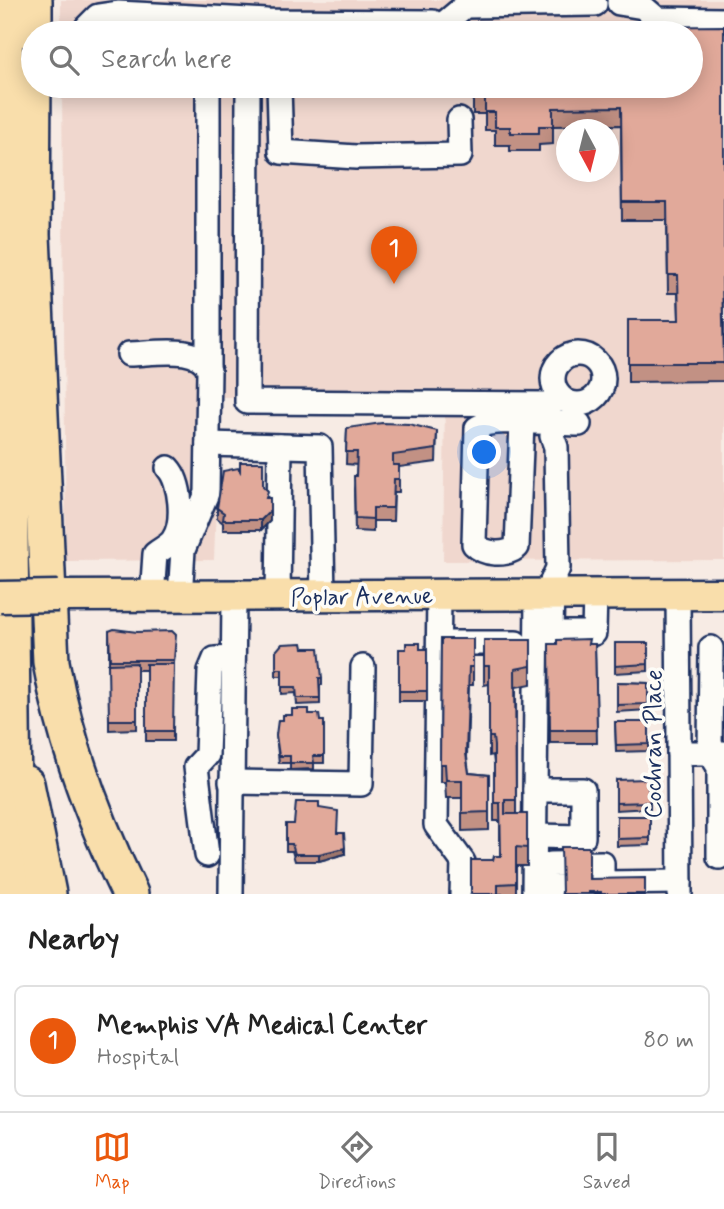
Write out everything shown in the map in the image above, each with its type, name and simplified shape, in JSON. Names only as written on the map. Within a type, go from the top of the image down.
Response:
[{"type":"highway","points":[[4,0],[10,725],[14,894]]},
{"type":"highway","points":[[34,0],[34,21]]},
{"type":"highway","points":[[33,98],[32,234],[50,650],[58,702],[110,853],[130,894]]},
{"type":"highway","points":[[10,725],[36,825],[48,894]]},
{"type":"highway","points":[[110,853],[117,894]]},
{"type":"main road","name":"Poplar Avenue","points":[[0,597],[439,595],[547,590],[594,594],[724,594]]},
{"type":"street","points":[[619,3],[643,7],[657,19],[683,10],[724,20]]},
{"type":"street","points":[[451,21],[465,6],[595,4]]},
{"type":"street","points":[[94,21],[99,16],[128,13],[181,21]]},
{"type":"street","points":[[242,21],[267,18],[392,21]]},
{"type":"street","points":[[166,597],[207,494],[208,98]]},
{"type":"street","points":[[248,98],[247,402],[554,415],[579,424]]},
{"type":"street","points":[[279,98],[281,152],[356,157],[460,155],[458,120]]},
{"type":"street","points":[[129,354],[199,356],[208,365]]},
{"type":"street","points":[[522,423],[517,547],[509,552],[483,551],[474,544],[477,428],[487,422],[522,423],[554,415]]},
{"type":"street","points":[[534,894],[537,644],[547,590],[558,568],[554,415]]},
{"type":"street","points":[[208,444],[320,447],[323,596]]},
{"type":"street","points":[[278,597],[280,446]]},
{"type":"street","points":[[166,597],[156,554],[172,542],[178,526],[177,481],[168,468]]},
{"type":"street","points":[[547,590],[551,633],[594,633],[594,594]]},
{"type":"street","name":"Cochran Place","points":[[678,593],[680,888]]},
{"type":"street","points":[[439,595],[436,825],[463,862],[462,894]]},
{"type":"street","points":[[231,894],[234,597]]},
{"type":"street","points":[[439,643],[537,644]]},
{"type":"street","points":[[679,647],[717,645],[719,857]]},
{"type":"street","points":[[207,855],[196,767],[206,755],[210,671],[215,659],[233,658]]},
{"type":"street","points":[[231,782],[361,784],[363,667]]},
{"type":"street","points":[[206,755],[232,753]]},
{"type":"street","points":[[679,753],[717,753]]},
{"type":"street","points":[[535,790],[583,790],[583,836],[535,836]]},
{"type":"street","points":[[551,894],[551,864],[602,863],[602,883],[680,888]]},
{"type":"shaded area","points":[[61,0],[724,0],[724,560],[443,561],[445,397],[220,397],[214,560],[66,561],[62,98],[703,98],[703,21],[61,21]]},
{"type":"building","points":[[703,26],[724,26],[724,363],[628,363],[628,320],[679,320],[678,275],[668,275],[667,202],[622,202],[621,107],[553,108],[553,126],[539,126],[539,133],[510,133],[510,127],[495,127],[495,112],[485,112],[485,98],[703,98]]},
{"type":"building","points":[[382,423],[409,424],[437,431],[436,449],[393,455],[393,465],[399,465],[399,479],[394,479],[393,508],[373,508],[373,519],[355,518],[354,476],[357,452],[346,452],[347,428]]},
{"type":"building","points":[[240,462],[263,462],[263,486],[268,491],[266,498],[270,498],[270,511],[261,520],[223,520],[224,513],[217,508],[223,471],[238,468],[240,471]]},
{"type":"building","points":[[114,629],[137,632],[172,631],[176,635],[174,660],[110,660],[109,631]]},
{"type":"building","points":[[441,639],[473,639],[473,667],[469,667],[466,754],[469,773],[489,775],[489,812],[462,813],[462,780],[446,780],[445,764],[440,764]]},
{"type":"building","points":[[589,639],[588,644],[595,644],[597,730],[550,730],[549,644],[557,644],[557,640]]},
{"type":"building","points":[[484,640],[531,640],[531,666],[515,669],[516,800],[505,800],[505,814],[527,814],[527,848],[516,847],[516,883],[498,884],[498,894],[471,894],[471,860],[493,860],[494,856],[501,856],[500,803],[494,803],[494,746],[493,737],[489,737],[489,666],[484,666]]},
{"type":"building","points":[[302,643],[303,648],[319,648],[322,678],[319,678],[320,698],[297,698],[296,687],[282,687],[282,669],[276,669],[276,651],[282,644]]},
{"type":"building","points":[[406,643],[420,643],[420,649],[427,649],[427,691],[399,691],[399,649],[406,649]]},
{"type":"building","points":[[615,643],[648,643],[648,664],[615,666]]},
{"type":"building","points":[[137,663],[137,720],[109,720],[108,664]]},
{"type":"building","points":[[146,664],[174,664],[173,731],[146,731]]},
{"type":"building","points":[[617,682],[648,683],[648,704],[617,705]]},
{"type":"building","points":[[292,709],[309,709],[309,714],[319,714],[320,721],[324,721],[324,756],[313,756],[314,763],[290,763],[290,756],[279,756],[276,735],[278,720],[283,720],[283,715],[292,715]]},
{"type":"building","points":[[615,722],[649,722],[649,744],[616,745]]},
{"type":"building","points":[[647,779],[650,802],[616,803],[616,780]]},
{"type":"building","points":[[296,802],[319,802],[319,808],[338,811],[337,833],[344,833],[345,848],[319,854],[295,854],[292,844],[286,844],[286,824],[294,824]]},
{"type":"building","points":[[617,816],[650,816],[650,838],[617,839]]},
{"type":"building","points":[[561,847],[589,847],[589,879],[645,878],[645,894],[562,894]]},
{"type":"place","name":"Memphis VA Medical Center","points":[[394,284]]}]
